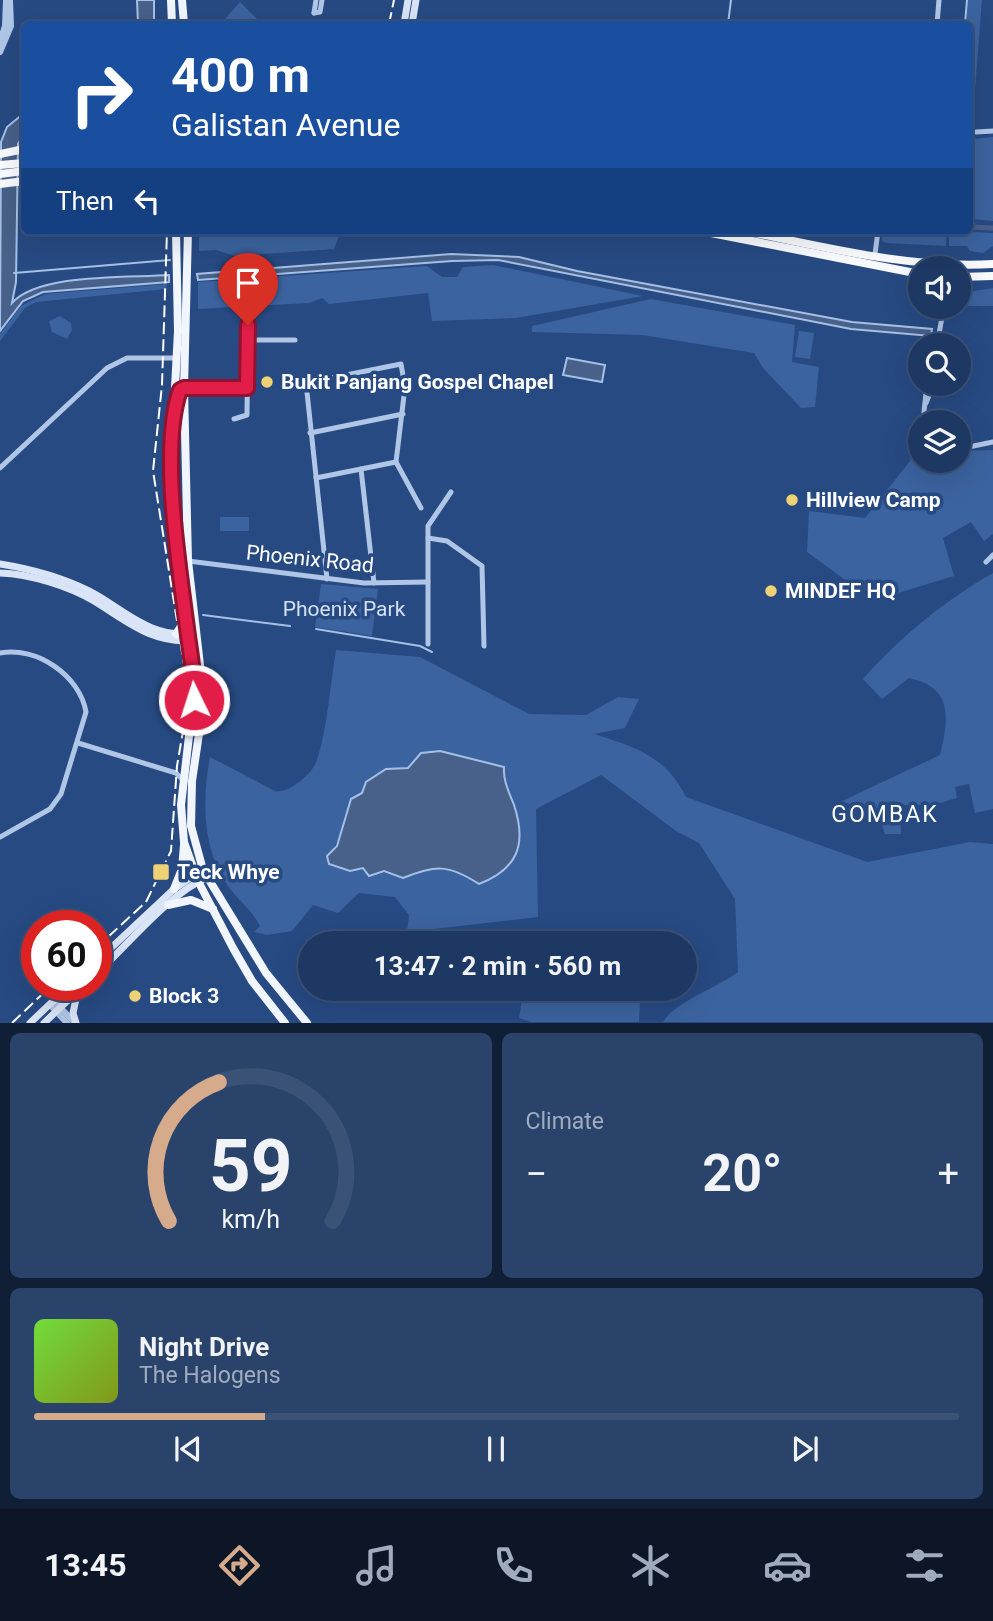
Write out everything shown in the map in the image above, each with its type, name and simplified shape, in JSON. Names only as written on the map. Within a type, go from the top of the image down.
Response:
[{"type":"highway","points":[[0,154],[21,149]]},
{"type":"highway","points":[[0,165],[21,163]]},
{"type":"highway","points":[[0,174],[21,171]]},
{"type":"highway","points":[[0,184],[21,181]]},
{"type":"highway","points":[[721,235],[908,272]]},
{"type":"highway","points":[[768,235],[908,259]]},
{"type":"highway","points":[[971,265],[993,264]]},
{"type":"highway","points":[[971,279],[993,276]]},
{"type":"main road","points":[[171,0],[172,21]]},
{"type":"main road","points":[[182,0],[184,21]]},
{"type":"main road","points":[[404,21],[408,0]]},
{"type":"main road","points":[[412,21],[416,0]]},
{"type":"main road","points":[[176,235],[179,263],[177,359],[171,463],[187,616],[204,699],[190,814],[201,875],[266,972],[307,1023]]},
{"type":"main road","points":[[174,889],[182,869],[184,842],[181,805],[194,693],[184,388],[188,235]]},
{"type":"main road","points":[[171,463],[176,474],[182,471],[185,463]]},
{"type":"main road","points":[[173,493],[176,481],[182,480],[186,485]]},
{"type":"main road","points":[[0,564],[39,572],[69,582],[91,592],[142,625],[193,636]]},
{"type":"main road","points":[[0,573],[36,579],[85,597],[143,633],[193,636]]},
{"type":"main road","points":[[176,634],[187,616]]},
{"type":"main road","points":[[184,842],[214,909],[252,981],[285,1023]]},
{"type":"main road","points":[[112,946],[174,889],[201,875]]},
{"type":"main road","points":[[112,959],[201,875]]},
{"type":"main road","points":[[168,905],[191,900],[214,909]]},
{"type":"main road","points":[[44,1023],[67,1001]]},
{"type":"main road","points":[[75,1023],[73,1013],[77,1001]]},
{"type":"main road","points":[[30,1023],[52,1002]]},
{"type":"main road","points":[[51,1023],[58,1023]]},
{"type":"street","points":[[0,41],[8,0]]},
{"type":"street","points":[[0,52],[11,26],[8,0]]},
{"type":"street","points":[[316,0],[314,13],[318,13],[322,0]]},
{"type":"street","points":[[937,21],[939,0]]},
{"type":"street","points":[[975,132],[993,131]]},
{"type":"street","points":[[875,254],[877,235]]},
{"type":"street","points":[[234,419],[247,415],[248,325]]},
{"type":"street","points":[[248,340],[295,340]]},
{"type":"street","points":[[0,468],[107,368],[127,358],[177,359]]},
{"type":"street","points":[[327,579],[305,388],[310,381],[401,364],[405,387],[396,462],[421,508]]},
{"type":"street","points":[[175,407],[180,390],[184,388],[247,388]]},
{"type":"street","points":[[924,410],[926,396]]},
{"type":"street","points":[[925,403],[928,396]]},
{"type":"street","points":[[310,433],[403,414]]},
{"type":"street","points":[[971,447],[993,442]]},
{"type":"street","points":[[316,478],[396,462]]},
{"type":"street","points":[[361,469],[374,583]]},
{"type":"street","points":[[428,644],[428,526],[451,492]]},
{"type":"street","points":[[428,538],[447,541],[482,566],[484,644],[474,641]]},
{"type":"street","points":[[986,562],[993,555]]},
{"type":"street","name":"Phoenix Road","points":[[188,561],[327,579],[374,583],[428,582]]},
{"type":"street","points":[[0,653],[14,653],[53,664],[66,673],[86,710],[78,743],[54,806],[0,837]]},
{"type":"street","points":[[78,743],[176,774],[183,780]]},
{"type":"street","points":[[176,774],[184,767]]},
{"type":"street","points":[[52,1002],[75,1023]]},
{"type":"street","points":[[59,1009],[67,1023]]},
{"type":"green space","points":[[968,0],[982,0],[973,115],[973,21],[966,21]]},
{"type":"green space","points":[[240,2],[258,20],[227,21],[225,19]]},
{"type":"green space","points":[[993,137],[993,221],[973,219],[973,139]]},
{"type":"green space","points":[[993,233],[993,246],[983,253],[970,251],[967,246],[949,246],[949,235]]},
{"type":"green space","points":[[199,235],[339,235],[334,249],[235,256],[216,250],[199,251]]},
{"type":"green space","points":[[883,235],[947,235],[946,246],[882,241]]},
{"type":"green space","points":[[493,265],[643,296],[516,318],[432,321],[428,293],[329,304],[322,298],[309,303],[198,309],[198,282],[427,266],[442,277],[457,277],[463,267]]},
{"type":"green space","points":[[167,284],[166,289],[36,302],[25,308],[0,341],[0,334],[21,306],[45,294]]},
{"type":"green space","points":[[993,288],[993,306],[971,306],[971,291]]},
{"type":"green space","points":[[651,299],[795,325],[792,362],[819,367],[815,407],[801,408],[763,368],[754,353],[642,335],[532,332],[532,326]]},
{"type":"green space","points":[[60,316],[71,323],[72,330],[67,339],[52,332],[49,321]]},
{"type":"green space","points":[[799,331],[814,333],[810,359],[795,357]]},
{"type":"green space","points":[[993,450],[993,534],[984,541],[971,522],[943,538],[954,576],[888,596],[852,585],[807,552],[809,511],[865,518],[908,464],[908,473],[971,473],[971,451]]},
{"type":"green space","points":[[220,517],[249,517],[249,531],[220,531]]},
{"type":"green space","points":[[993,573],[993,809],[975,813],[969,784],[955,787],[957,798],[933,805],[900,805],[901,834],[885,834],[878,816],[842,801],[940,755],[946,717],[941,697],[923,682],[909,678],[882,699],[863,679],[892,648],[924,621]]},
{"type":"green space","name":"Phoenix Park","points":[[321,584],[378,589],[372,636],[315,627]]},
{"type":"green space","points":[[336,650],[420,657],[529,714],[586,715],[618,697],[639,699],[625,728],[594,734],[636,749],[659,762],[678,783],[686,797],[867,862],[970,842],[993,844],[993,1022],[663,1022],[687,1001],[697,1001],[697,996],[738,972],[735,899],[699,843],[676,831],[601,775],[536,809],[538,917],[407,931],[409,915],[395,897],[359,893],[338,913],[313,905],[292,931],[267,935],[254,932],[260,926],[225,882],[211,848],[205,812],[210,757],[275,791],[281,791],[300,782],[315,765],[326,719]],"holes":[[[440,751],[504,768],[504,778],[515,808],[479,884],[462,873],[433,866],[403,877],[363,868],[350,871],[327,856],[335,846],[346,812],[356,798],[401,767],[408,768],[421,753]]]},
{"type":"green space","points":[[522,1001],[640,1003],[639,1022],[531,1022],[519,1018]]},
{"type":"shaded area","points":[[137,0],[154,0],[154,21],[138,21]]},
{"type":"shaded area","points":[[21,115],[21,139],[18,144],[16,282],[12,303],[25,293],[42,286],[85,279],[169,275],[169,282],[43,292],[23,301],[0,331],[1,142],[7,127]]},
{"type":"shaded area","points":[[451,254],[519,257],[577,271],[852,322],[932,329],[931,333],[908,334],[851,329],[498,260],[198,280],[197,274]]},
{"type":"shaded area","points":[[567,358],[605,365],[602,382],[563,375]]},
{"type":"shaded area","points":[[440,751],[504,767],[505,782],[520,832],[516,854],[511,863],[503,871],[479,884],[450,870],[433,869],[403,878],[384,871],[369,876],[363,868],[350,871],[329,864],[327,856],[337,846],[351,799],[362,793],[366,782],[386,769],[408,768],[421,753]]},
{"type":"waterway","points":[[728,21],[731,0]]},
{"type":"waterway","points":[[965,21],[967,0]]},
{"type":"waterway","points":[[973,227],[993,228]]},
{"type":"waterway","points":[[14,273],[170,260]]},
{"type":"waterway","points":[[203,615],[290,626]]},
{"type":"waterway","points":[[316,629],[420,646],[432,652]]},
{"type":"railway","points":[[390,21],[394,0]]},
{"type":"railway","points":[[112,933],[146,902],[171,851],[177,766],[189,696],[153,471],[162,385],[167,235]]},
{"type":"railway","points":[[12,1023],[35,1001]]},
{"type":"place","name":"Bukit Panjang Gospel Chapel","points":[[267,382]]},
{"type":"place","name":"Hillview Camp","points":[[792,500]]},
{"type":"place","name":"MINDEF HQ","points":[[771,591]]},
{"type":"place","name":"Teck Whye","points":[[161,872]]},
{"type":"place","name":"Block 3","points":[[135,996]]},
{"type":"district","name":"GOMBAK","points":[[885,814]]},
{"type":"route","points":[[194,700],[173,499],[171,463],[175,407],[182,388],[247,388],[248,325]]}]
